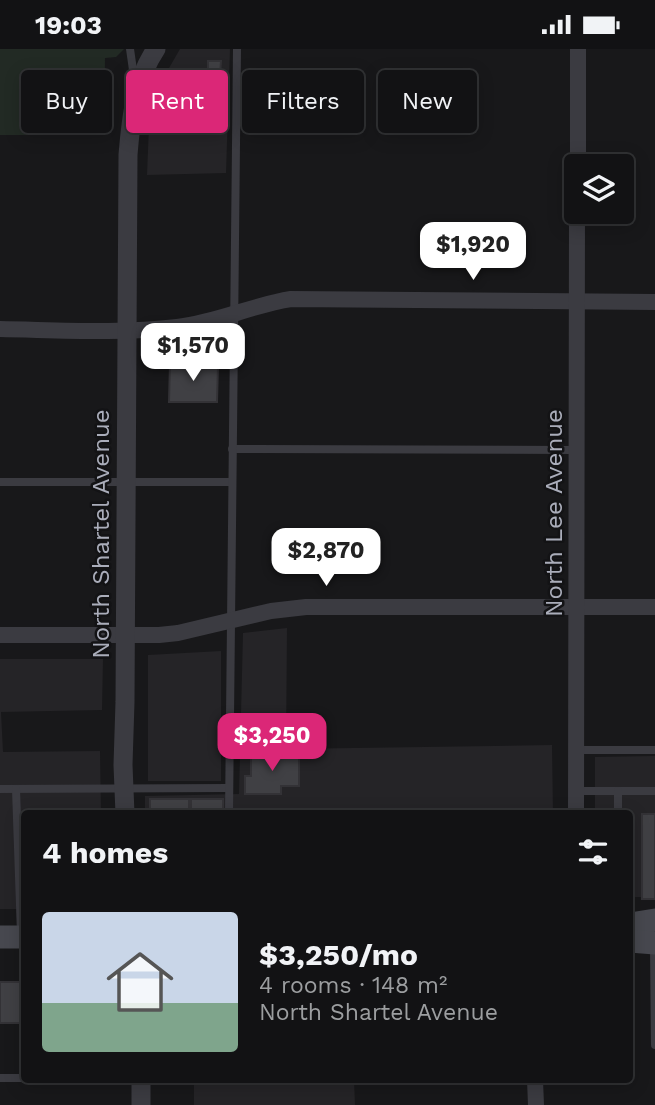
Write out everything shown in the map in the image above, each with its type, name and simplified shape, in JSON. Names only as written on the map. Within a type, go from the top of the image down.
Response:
[{"type":"main road","points":[[633,924],[655,920]]},
{"type":"main road","points":[[633,941],[654,943]]},
{"type":"street","name":"North Shartel Avenue","points":[[145,70],[156,49]]},
{"type":"street","points":[[578,49],[578,154]]},
{"type":"street","name":"North Shartel Avenue","points":[[125,810],[126,330],[130,133]]},
{"type":"street","name":"North Lee Avenue","points":[[576,810],[578,224]]},
{"type":"street","points":[[0,330],[126,330],[178,327],[211,321],[268,303],[291,299],[655,302]]},
{"type":"street","points":[[0,635],[159,635],[271,611],[306,607],[655,607]]},
{"type":"street","points":[[141,1083],[141,1105]]},
{"type":"street","points":[[536,1083],[536,1105]]},
{"type":"lane","points":[[130,49],[133,70]]},
{"type":"lane","points":[[229,810],[237,49]]},
{"type":"lane","points":[[232,449],[577,450]]},
{"type":"lane","points":[[0,482],[232,482]]},
{"type":"lane","points":[[576,750],[655,750]]},
{"type":"lane","points":[[0,789],[229,788]]},
{"type":"lane","points":[[15,937],[16,789]]},
{"type":"lane","points":[[576,791],[655,791]]},
{"type":"lane","points":[[618,791],[618,810]]},
{"type":"lane","points":[[654,943],[655,1045]]},
{"type":"lane","points":[[0,1079],[21,1078]]},
{"type":"shaded area","points":[[0,49],[124,49],[116,57],[105,58],[105,70],[21,70],[21,133],[104,135],[0,135]]},
{"type":"shaded area","points":[[180,49],[230,49],[228,111],[228,70],[168,70]]},
{"type":"shaded area","points":[[149,133],[227,133],[226,173],[147,175]]},
{"type":"shaded area","points":[[287,628],[286,749],[552,745],[553,810],[145,810],[145,796],[239,794],[243,633]]},
{"type":"shaded area","points":[[221,651],[221,781],[148,781],[148,655]]},
{"type":"shaded area","points":[[0,659],[103,659],[102,710],[1,712],[3,752],[100,751],[101,810],[21,810],[21,909],[0,909]]},
{"type":"shaded area","points":[[655,756],[655,897],[633,897],[633,810],[595,810],[595,757]]},
{"type":"shaded area","points":[[194,1083],[354,1083],[355,1105],[194,1105]]},
{"type":"building","points":[[208,61],[221,61],[220,70],[208,70]]},
{"type":"building","points":[[170,363],[182,363],[182,366],[218,365],[217,402],[169,402]]},
{"type":"building","points":[[251,754],[299,754],[299,786],[281,786],[281,794],[245,794],[245,776],[251,776]]},
{"type":"building","points":[[150,799],[189,799],[189,810],[150,810]]},
{"type":"building","points":[[191,799],[223,799],[223,810],[191,810]]},
{"type":"building","points":[[40,809],[101,809],[101,810]]},
{"type":"building","points":[[642,814],[655,814],[655,899],[642,899]]},
{"type":"building","points":[[0,982],[21,982],[21,1023],[0,1023]]}]
